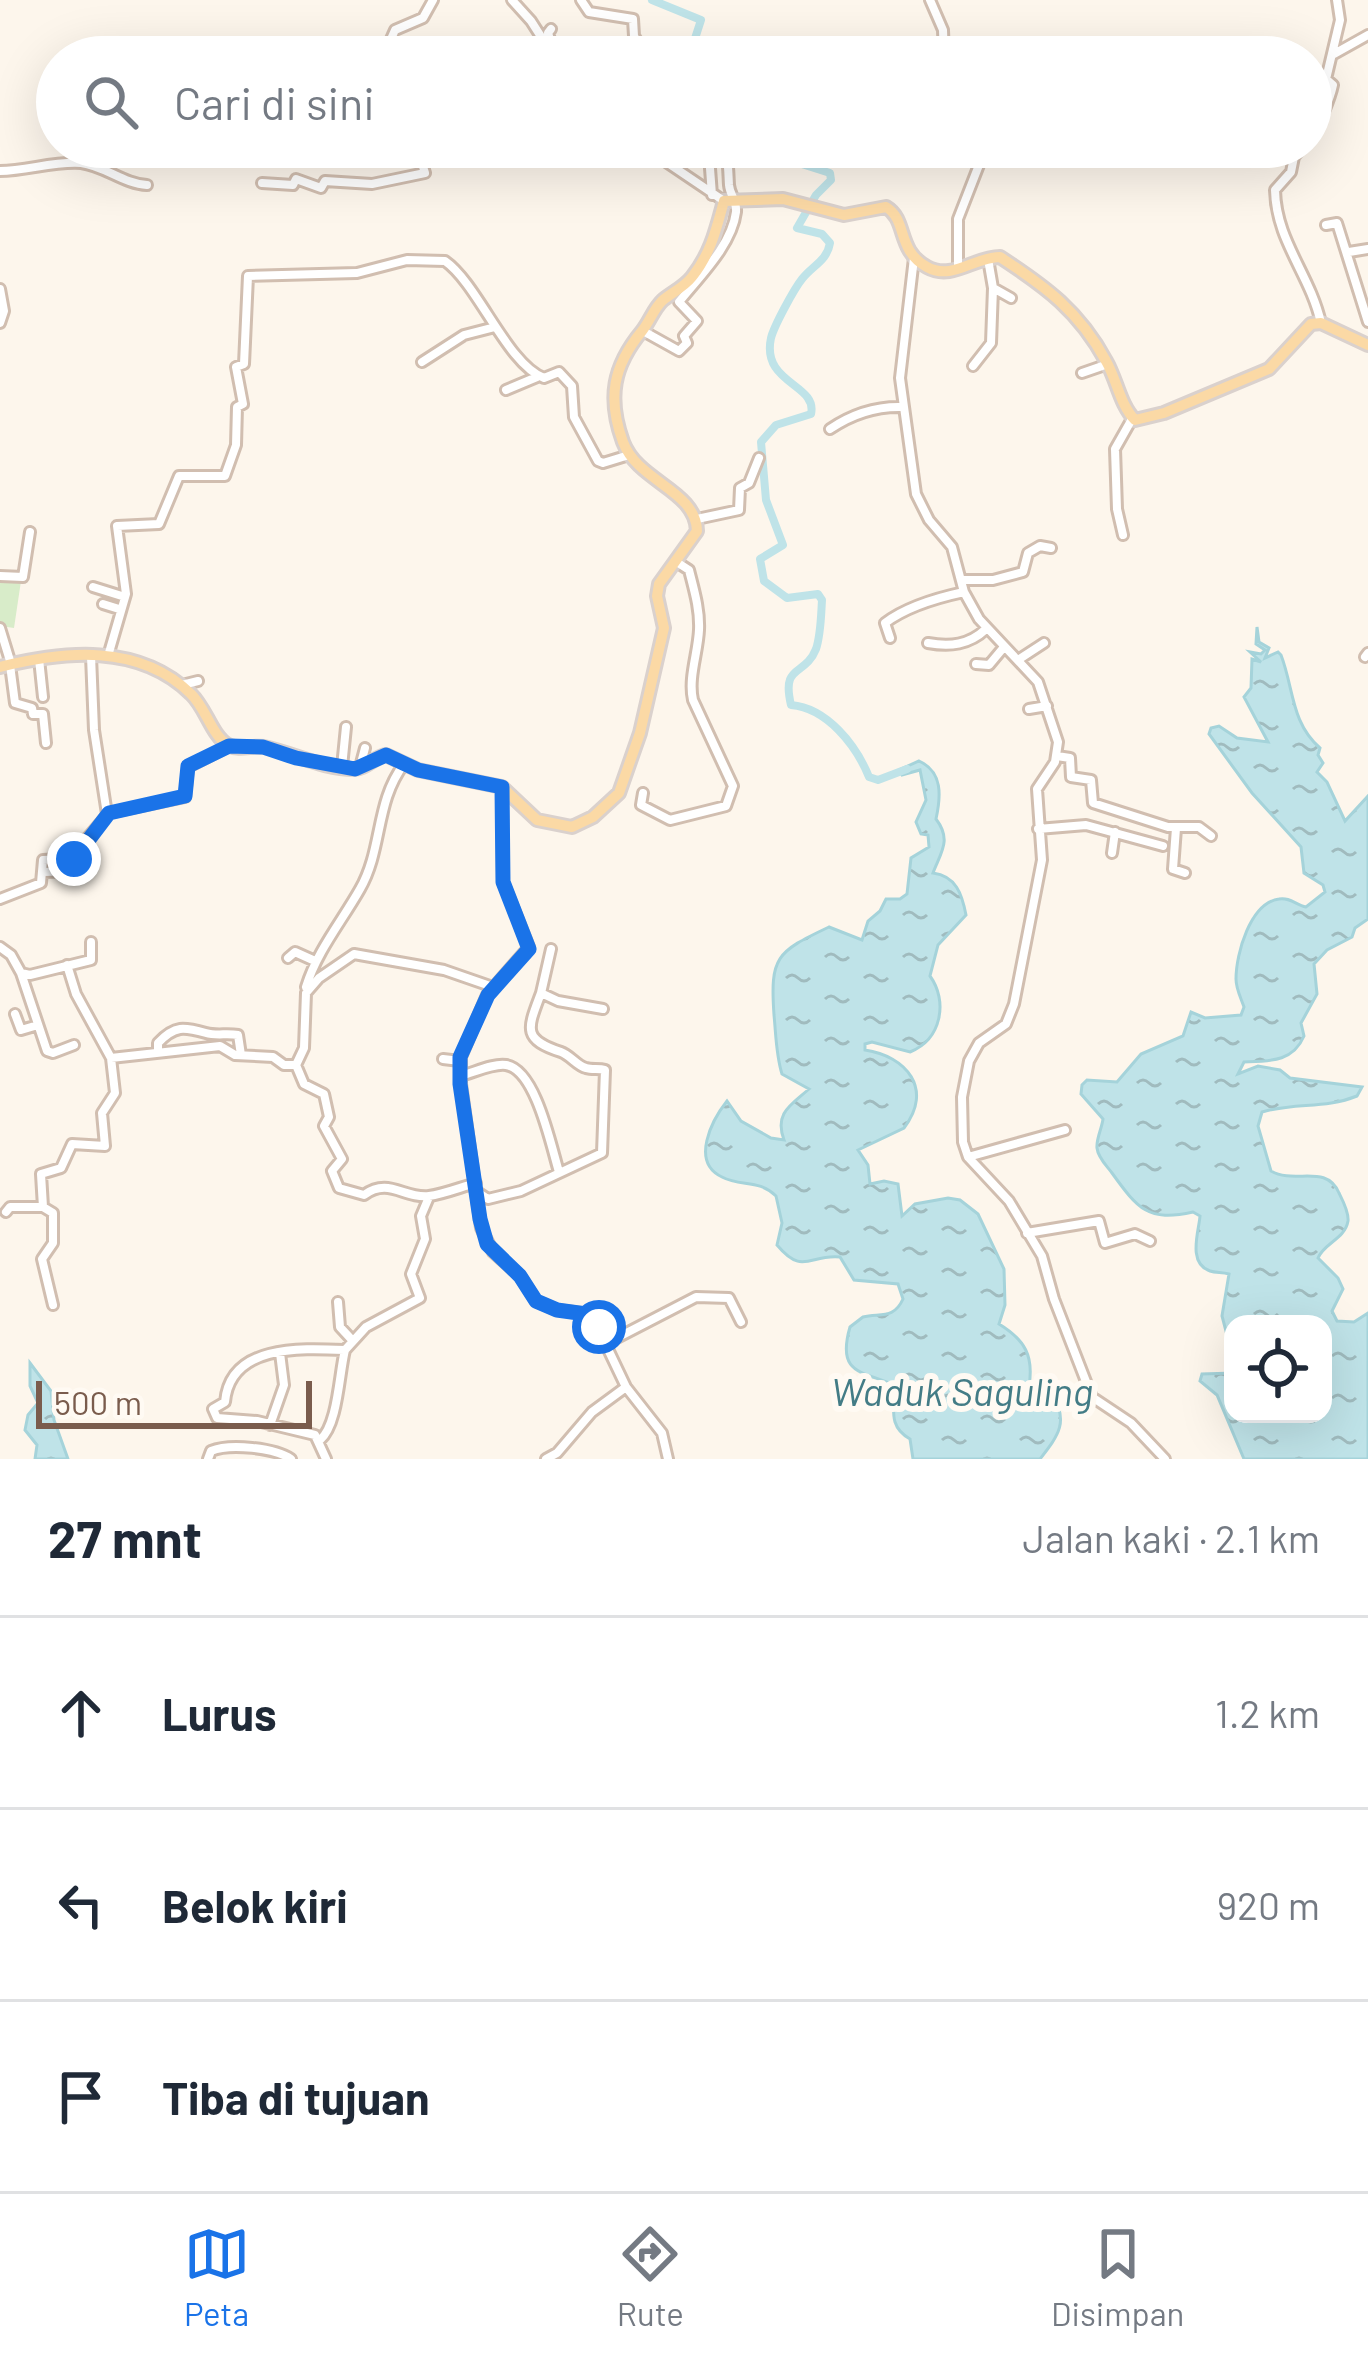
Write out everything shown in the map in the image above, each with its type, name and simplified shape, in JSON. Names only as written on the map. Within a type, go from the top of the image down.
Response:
[{"type":"main road","points":[[7,665],[70,653],[146,664],[190,686],[229,746],[263,747],[342,767],[360,768],[383,755],[423,772],[502,787],[535,820],[572,826],[592,817],[617,795],[640,733],[662,640],[664,623],[657,590],[695,538],[697,520],[690,506],[647,475],[629,455],[616,415],[615,384],[624,352],[646,333],[663,301],[686,284],[703,261],[716,237],[724,200],[775,199],[844,214],[889,208],[898,219],[904,248],[938,271],[1000,256],[1063,301],[1081,320],[1108,364],[1132,418],[1165,413],[1269,369],[1308,326],[1321,323],[1368,345]]},
{"type":"street","points":[[393,36],[395,30],[423,18],[433,0]]},
{"type":"street","points":[[512,0],[541,36]]},
{"type":"street","points":[[581,0],[589,12],[634,20],[634,36]]},
{"type":"street","points":[[930,0],[944,36]]},
{"type":"street","points":[[1332,60],[1340,20],[1337,0]]},
{"type":"street","points":[[549,36],[551,29]]},
{"type":"street","points":[[1334,54],[1368,35]]},
{"type":"street","points":[[0,171],[36,167]]},
{"type":"street","points":[[95,168],[147,185]]},
{"type":"street","points":[[262,183],[293,185],[298,179],[321,188],[324,182],[398,181],[425,173],[423,168]]},
{"type":"street","points":[[676,168],[724,200]]},
{"type":"street","points":[[646,333],[679,351],[698,320],[679,301],[727,235],[724,200],[714,168]]},
{"type":"street","points":[[724,200],[729,168]]},
{"type":"street","points":[[958,269],[958,219],[978,168]]},
{"type":"street","points":[[1291,168],[1275,190],[1276,219],[1294,264],[1313,291],[1321,323]]},
{"type":"street","points":[[1326,224],[1337,223],[1368,322]]},
{"type":"street","points":[[1348,252],[1368,248]]},
{"type":"street","points":[[914,256],[908,335],[900,362],[916,494],[929,520],[952,548],[964,592],[986,629],[1038,682],[1058,742],[1057,756],[1037,786],[1041,865],[1012,1010],[999,1032],[979,1043],[967,1069],[961,1121],[968,1156],[1009,1201],[1044,1263],[1092,1396],[1131,1423],[1165,1459]]},
{"type":"street","points":[[973,367],[991,343],[993,288],[988,257]]},
{"type":"street","points":[[108,656],[125,597],[117,525],[159,524],[179,476],[225,477],[236,445],[237,407],[243,404],[236,367],[244,364],[247,277],[357,273],[407,260],[436,259],[457,270],[495,327],[537,376]]},
{"type":"street","points":[[993,288],[1011,298]]},
{"type":"street","points":[[0,289],[4,311],[0,323]]},
{"type":"street","points":[[422,362],[464,335],[495,327]]},
{"type":"street","points":[[1082,373],[1108,364]]},
{"type":"street","points":[[506,390],[537,376],[560,373],[572,386],[574,417],[599,462],[629,455]]},
{"type":"street","points":[[830,429],[857,413],[903,406]]},
{"type":"street","points":[[1123,535],[1115,449],[1132,418]]},
{"type":"street","points":[[697,520],[739,510],[740,488],[749,483],[759,458]]},
{"type":"street","points":[[0,576],[23,578],[30,532]]},
{"type":"street","points":[[961,580],[993,580],[1023,572],[1028,553],[1040,546],[1051,548]]},
{"type":"street","points":[[643,793],[641,805],[670,820],[726,806],[734,786],[693,700],[699,610],[689,570],[675,561]]},
{"type":"street","points":[[93,587],[125,597]]},
{"type":"street","points":[[890,638],[886,620],[908,607],[964,592]]},
{"type":"street","points":[[104,604],[119,609]]},
{"type":"street","points":[[0,628],[15,703],[44,714],[46,743]]},
{"type":"street","points":[[928,643],[949,646],[971,641],[986,629]]},
{"type":"street","points":[[1018,660],[1044,643]]},
{"type":"street","points":[[976,664],[988,665],[1004,647]]},
{"type":"street","points":[[0,899],[41,883],[45,859],[76,858],[78,848],[107,814],[94,730],[91,656]]},
{"type":"street","points":[[39,658],[43,698]]},
{"type":"street","points":[[173,698],[190,686]]},
{"type":"street","points":[[1029,710],[1047,706]]},
{"type":"street","points":[[342,767],[346,727]]},
{"type":"street","points":[[107,814],[185,796],[188,766],[229,746]]},
{"type":"street","points":[[360,768],[365,748]]},
{"type":"street","points":[[1057,756],[1070,758],[1071,777],[1091,780],[1093,803],[1176,828],[1196,826],[1211,836]]},
{"type":"street","points":[[405,763],[388,789],[370,867],[315,961],[306,993],[304,1048],[296,1065],[304,1084],[324,1093],[329,1118],[324,1126],[342,1159],[332,1171],[339,1189],[364,1195],[375,1188],[395,1186],[420,1196],[477,1188]]},
{"type":"street","points":[[502,787],[503,882],[529,949],[494,987],[467,1036],[460,1060],[482,1228],[493,1252],[520,1276],[539,1304],[586,1314],[607,1342],[626,1388],[662,1432],[668,1459]]},
{"type":"street","points":[[1038,829],[1076,824],[1163,846]]},
{"type":"street","points":[[1176,828],[1173,869],[1185,873]]},
{"type":"street","points":[[1112,853],[1115,832]]},
{"type":"street","points":[[43,872],[79,871]]},
{"type":"street","points":[[21,973],[30,975],[92,959],[91,941]]},
{"type":"street","points":[[0,947],[21,973],[49,1053],[74,1045]]},
{"type":"street","points":[[477,1188],[484,1198],[506,1196],[602,1153],[604,1069],[585,1068],[535,1041],[530,1026],[550,950]]},
{"type":"street","points":[[288,958],[294,952],[315,961]]},
{"type":"street","points":[[306,993],[319,978],[358,953],[461,974],[494,987]]},
{"type":"street","points":[[43,1207],[43,1172],[61,1168],[72,1144],[106,1151],[102,1113],[115,1093],[111,1058],[76,994],[68,965]]},
{"type":"street","points":[[542,993],[558,1001],[603,1009]]},
{"type":"street","points":[[15,1014],[21,1030],[38,1025]]},
{"type":"street","points":[[158,1051],[160,1039],[182,1027],[238,1035],[242,1055]]},
{"type":"street","points":[[224,1033],[226,1047]]},
{"type":"street","points":[[111,1058],[226,1047],[242,1055],[296,1065]]},
{"type":"street","points":[[443,1059],[460,1060]]},
{"type":"street","points":[[460,1076],[500,1065],[520,1072],[534,1094],[560,1172]]},
{"type":"street","points":[[968,1156],[1065,1130]]},
{"type":"street","points":[[320,1440],[333,1420],[345,1349],[366,1327],[420,1298],[411,1274],[425,1236],[421,1216],[430,1195]]},
{"type":"street","points":[[6,1212],[10,1207],[43,1207],[52,1212],[53,1244],[42,1260],[53,1305]]},
{"type":"street","points":[[1028,1233],[1099,1221],[1105,1243],[1135,1234],[1150,1240]]},
{"type":"street","points":[[607,1342],[700,1296],[729,1298],[741,1322]]},
{"type":"street","points":[[338,1302],[340,1327],[352,1340]]},
{"type":"street","points":[[320,1440],[270,1424],[217,1418],[213,1409],[225,1402],[228,1378],[248,1359],[345,1349]]},
{"type":"street","points":[[270,1424],[284,1384],[280,1353]]},
{"type":"street","points":[[547,1459],[592,1412],[626,1388]]},
{"type":"street","points":[[320,1440],[326,1459]]},
{"type":"street","points":[[208,1459],[211,1451],[222,1447],[278,1453],[291,1459]]},
{"type":"green space","points":[[0,578],[21,581],[14,628],[0,626]]},
{"type":"water","name":"Waduk Saguling","points":[[1257,627],[1259,642],[1269,648],[1265,658],[1281,655],[1298,717],[1320,748],[1323,763],[1317,772],[1327,782],[1345,821],[1368,796],[1368,919],[1314,964],[1317,994],[1301,1023],[1304,1036],[1294,1051],[1280,1058],[1244,1062],[1238,1074],[1258,1066],[1280,1070],[1290,1078],[1362,1087],[1357,1096],[1345,1100],[1262,1112],[1258,1126],[1271,1171],[1326,1179],[1347,1210],[1346,1227],[1318,1258],[1343,1289],[1332,1311],[1337,1321],[1354,1322],[1368,1313],[1368,1459],[1244,1459],[1229,1423],[1332,1423],[1332,1315],[1224,1315],[1224,1324],[1222,1316],[1229,1274],[1210,1271],[1199,1261],[1200,1216],[1193,1212],[1154,1214],[1137,1204],[1099,1155],[1103,1119],[1081,1094],[1087,1080],[1117,1082],[1141,1054],[1183,1036],[1191,1012],[1205,1018],[1241,1015],[1244,1007],[1237,969],[1253,919],[1269,903],[1283,899],[1306,907],[1325,892],[1323,885],[1304,873],[1301,847],[1252,793],[1209,734],[1219,726],[1237,738],[1268,742],[1244,697],[1251,688],[1252,659],[1261,662],[1250,652],[1265,650],[1256,644]]},
{"type":"water","name":"Waduk Saguling","points":[[919,761],[932,771],[938,786],[936,819],[944,840],[933,873],[957,887],[966,915],[938,945],[930,976],[940,1008],[929,1038],[910,1052],[865,1044],[865,1050],[903,1067],[916,1088],[916,1100],[904,1128],[858,1150],[868,1165],[870,1184],[898,1184],[902,1216],[915,1204],[948,1198],[960,1200],[978,1214],[1004,1269],[1005,1305],[999,1324],[1026,1350],[1029,1386],[1051,1393],[1060,1412],[1056,1435],[1040,1459],[913,1459],[910,1439],[895,1422],[894,1385],[855,1369],[847,1354],[850,1327],[863,1317],[895,1310],[903,1299],[898,1284],[854,1280],[840,1257],[793,1260],[777,1245],[782,1223],[776,1196],[763,1187],[722,1177],[707,1161],[710,1129],[727,1101],[741,1121],[784,1140],[783,1116],[809,1089],[782,1074],[780,1067],[773,996],[776,968],[797,943],[829,927],[862,940],[868,921],[886,899],[907,894],[911,858],[929,847],[928,835],[921,834],[916,822],[926,800],[920,770],[902,775],[899,770]]},
{"type":"water","points":[[30,1363],[51,1391],[54,1420],[68,1459],[35,1459],[37,1445],[25,1430],[28,1415],[38,1403],[30,1386]]},
{"type":"water","name":"Waduk Saguling","points":[[1224,1373],[1224,1412],[1217,1395],[1200,1381],[1202,1374]]},
{"type":"waterway","points":[[652,0],[701,20],[696,36]]},
{"type":"waterway","points":[[814,168],[830,173],[831,180],[797,228],[822,234],[830,243],[823,259],[798,284],[771,338],[770,353],[781,374],[806,396],[811,414],[776,425],[761,442],[766,500],[783,545],[760,559],[764,581],[787,598],[818,594],[822,600],[816,649],[789,682],[791,705],[817,713],[839,730],[869,777],[878,780],[907,769]]},
{"type":"route","points":[[74,859],[109,813],[181,799],[188,791],[188,766],[229,746],[263,747],[355,769],[386,755],[418,770],[502,787],[503,882],[529,949],[488,995],[460,1057],[480,1219],[487,1244],[520,1276],[536,1301],[586,1314],[599,1327]]}]
